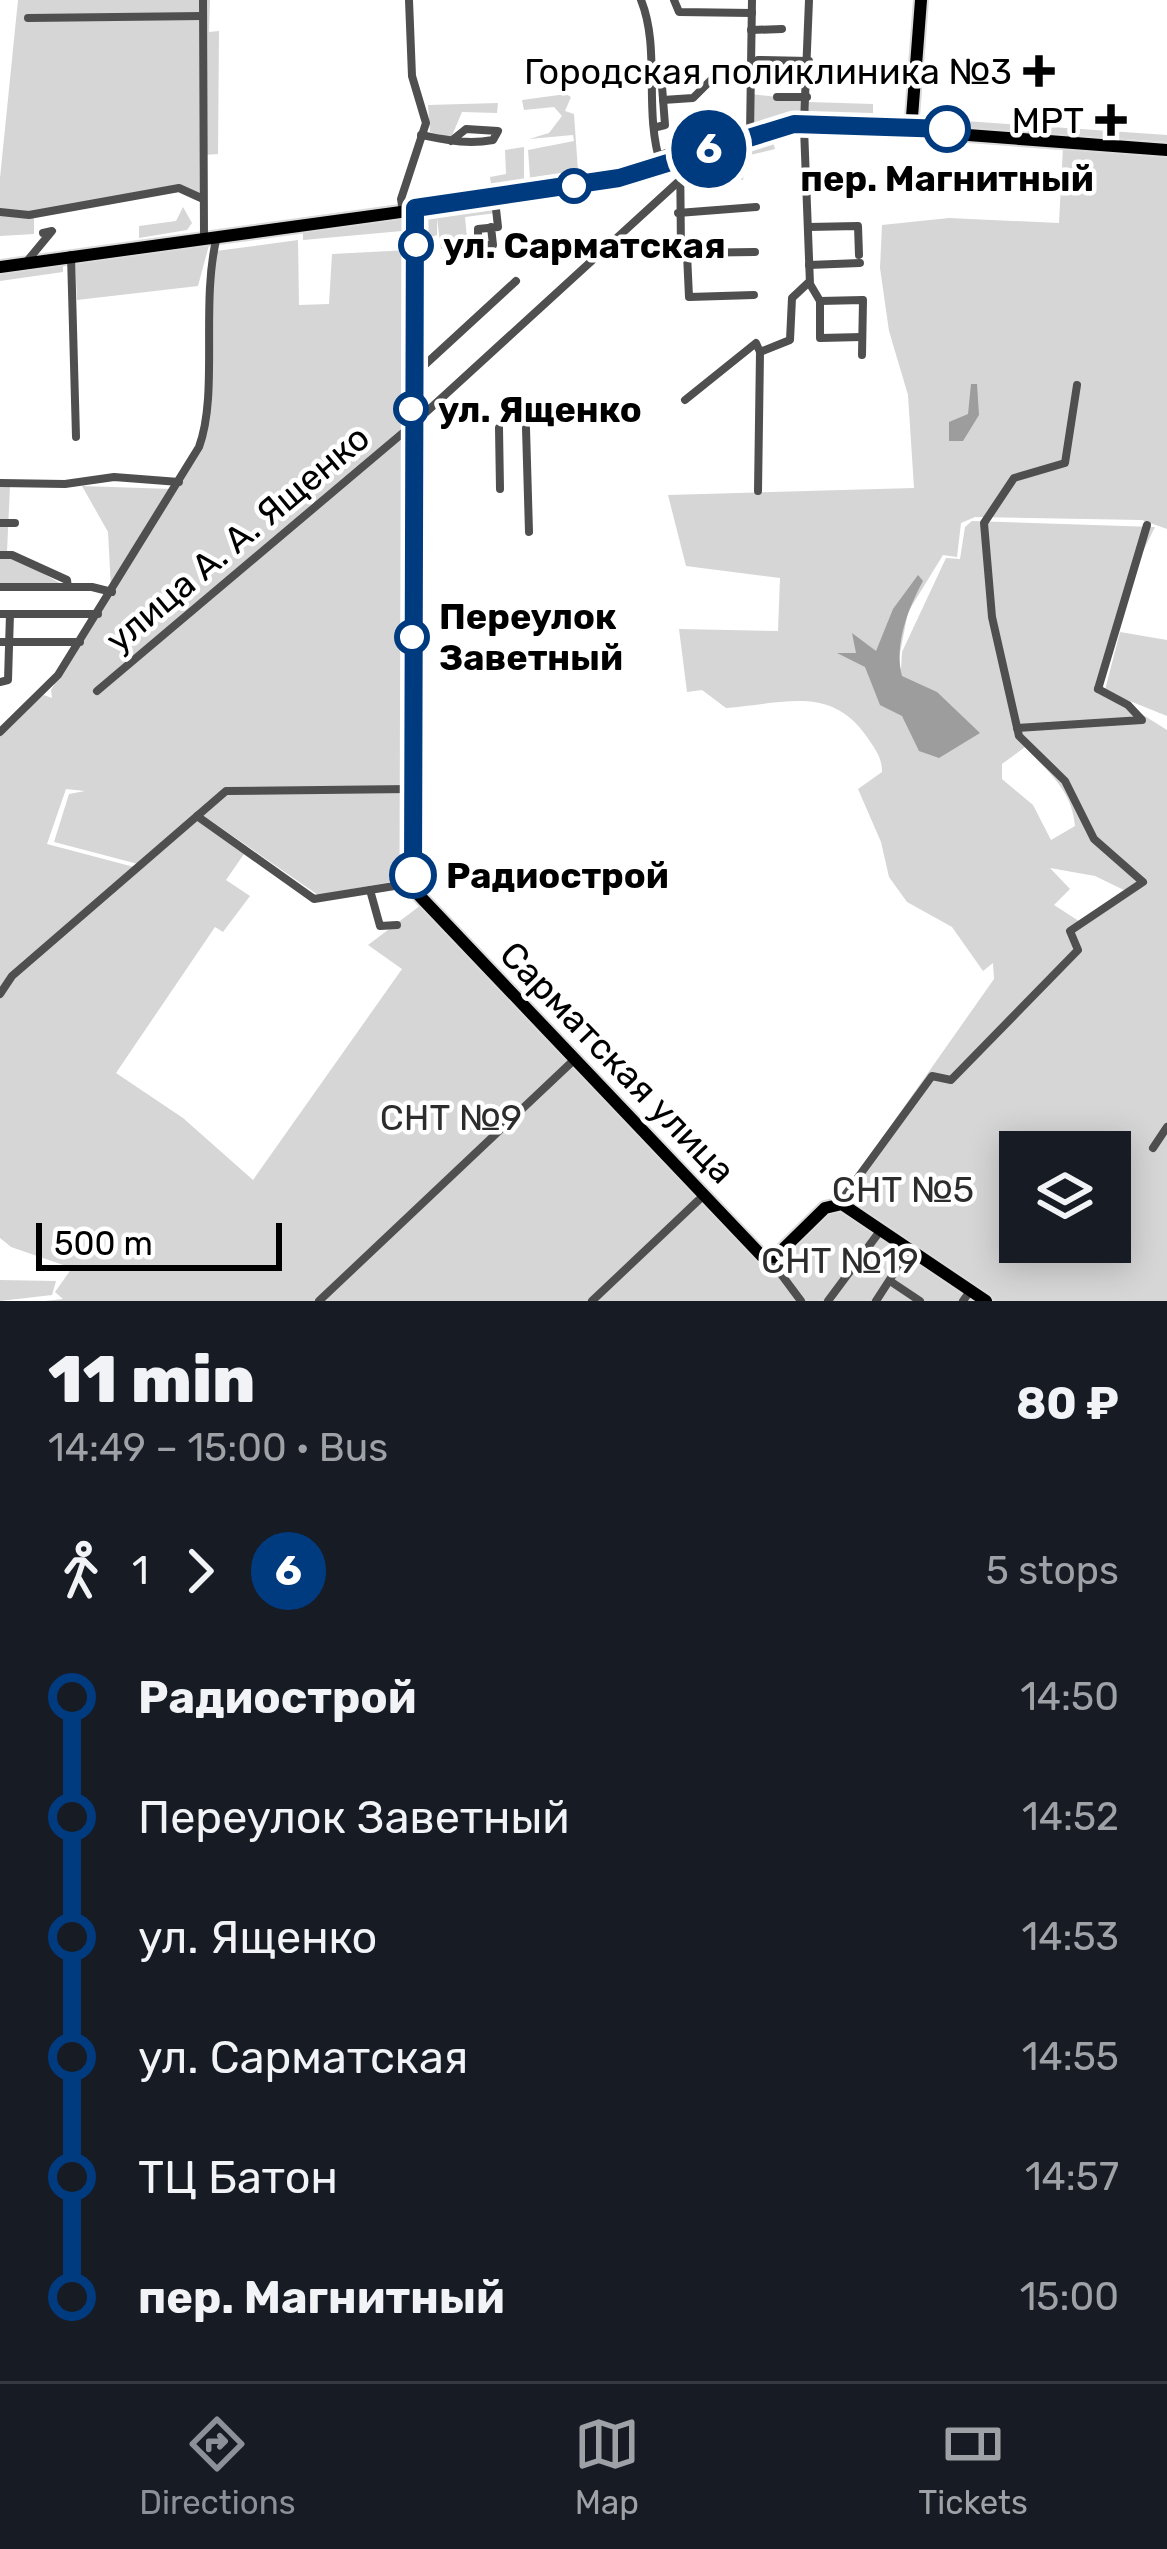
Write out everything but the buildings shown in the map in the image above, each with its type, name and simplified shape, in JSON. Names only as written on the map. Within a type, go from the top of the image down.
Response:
[{"type":"main road","points":[[911,129],[920,0]]},
{"type":"main road","points":[[0,265],[582,186],[804,125]]},
{"type":"main road","points":[[213,235],[582,186],[750,134],[804,125],[1167,147]]},
{"type":"main road","points":[[407,208],[413,883]]},
{"type":"main road","points":[[0,265],[71,255]]},
{"type":"main road","name":"Сарматская улица","points":[[413,883],[418,897],[769,1258]]},
{"type":"main road","points":[[769,1258],[825,1208],[838,1204],[909,1250],[966,1296],[986,1301]]},
{"type":"street","points":[[0,732],[50,686],[80,642],[178,482],[204,430],[206,285],[213,235],[202,199],[203,0]]},
{"type":"street","points":[[407,208],[426,112],[412,76],[409,0]]},
{"type":"street","points":[[641,0],[653,51],[649,75],[660,161]]},
{"type":"street","points":[[713,0],[713,12]]},
{"type":"street","points":[[750,134],[752,0]]},
{"type":"street","points":[[809,0],[804,125],[809,282],[820,301],[820,338],[862,337]]},
{"type":"street","points":[[670,1],[679,12],[752,13]]},
{"type":"street","points":[[28,18],[203,16]]},
{"type":"street","points":[[751,30],[782,29]]},
{"type":"street","points":[[758,60],[808,61]]},
{"type":"street","points":[[663,100],[693,98],[712,80]]},
{"type":"street","points":[[657,128],[664,125],[662,86]]},
{"type":"street","points":[[776,97],[806,97]]},
{"type":"street","points":[[422,134],[451,141],[487,142],[498,130],[466,129],[451,141]]},
{"type":"street","points":[[681,156],[681,253],[755,252]]},
{"type":"street","name":"улица А. А. Ященко","points":[[97,692],[411,426],[678,182]]},
{"type":"street","points":[[0,212],[29,214],[179,188],[190,189],[202,199]]},
{"type":"street","points":[[491,227],[498,227],[495,200]]},
{"type":"street","points":[[678,213],[756,207]]},
{"type":"street","points":[[808,227],[858,226],[860,259],[809,265]]},
{"type":"street","points":[[28,260],[52,231],[44,233]]},
{"type":"street","points":[[687,254],[689,297],[754,295]]},
{"type":"street","points":[[71,255],[77,317],[76,437]]},
{"type":"street","points":[[411,377],[516,281]]},
{"type":"street","points":[[760,352],[790,340],[792,298],[809,282]]},
{"type":"street","points":[[820,301],[863,300],[862,355]]},
{"type":"street","points":[[685,400],[756,343],[760,352],[758,491]]},
{"type":"street","points":[[838,1204],[932,1076],[951,1080],[1078,950],[1070,931],[1143,882],[1094,839],[1071,790],[1017,728],[992,614],[984,523],[1014,478],[1065,463],[1077,385]]},
{"type":"street","points":[[499,428],[500,489]]},
{"type":"street","points":[[526,428],[529,532]]},
{"type":"street","points":[[0,483],[65,484],[114,477],[178,482]]},
{"type":"street","points":[[0,523],[15,523]]},
{"type":"street","points":[[1017,728],[1142,720],[1128,704],[1098,691],[1148,524]]},
{"type":"street","points":[[0,555],[67,580],[68,587]]},
{"type":"street","points":[[0,587],[112,592]]},
{"type":"street","points":[[3,682],[5,614],[98,614]]},
{"type":"street","points":[[4,642],[80,642]]},
{"type":"street","points":[[0,994],[12,976],[226,791],[410,789]]},
{"type":"street","points":[[197,816],[314,899],[413,883]]},
{"type":"street","points":[[370,890],[380,926],[397,925]]},
{"type":"street","points":[[319,1301],[575,1059]]},
{"type":"street","points":[[1153,1148],[1167,1127]]},
{"type":"street","points":[[592,1301],[704,1196]]},
{"type":"street","points":[[827,1301],[880,1231]]},
{"type":"street","points":[[876,1301],[909,1250]]},
{"type":"street","points":[[769,1258],[801,1301]]},
{"type":"street","points":[[890,1281],[920,1301]]},
{"type":"green space","points":[[18,0],[210,0],[209,32],[219,31],[218,154],[204,155],[204,201],[190,190],[34,216],[34,234],[0,236],[0,178]]},
{"type":"green space","points":[[750,94],[804,100],[802,119],[753,130]]},
{"type":"green space","points":[[571,97],[565,111],[574,114],[578,171],[530,178],[528,150],[574,141],[573,135],[529,139],[549,133],[562,116],[554,107],[524,110],[522,100]]},
{"type":"green space","points":[[809,102],[873,104],[873,122],[807,119]]},
{"type":"green space","points":[[498,103],[497,113],[462,112],[451,138],[430,132],[428,105]]},
{"type":"green space","points":[[918,121],[1167,135],[1167,142],[923,125]]},
{"type":"green space","points":[[783,132],[786,137],[773,142],[775,149],[746,156],[743,180],[698,180],[696,168],[689,166]]},
{"type":"green space","points":[[524,147],[524,180],[491,184],[490,177],[506,174],[505,150]]},
{"type":"green space","name":"СНТ №5","points":[[1063,147],[1167,153],[1167,529],[1142,520],[975,517],[961,523],[957,557],[943,555],[908,612],[898,663],[901,670],[902,652],[946,558],[960,559],[965,527],[972,521],[1155,527],[1132,574],[1098,676],[1105,690],[1120,632],[1167,640],[1167,716],[1105,691],[1167,730],[1167,1301],[995,1301],[842,1195],[994,979],[993,963],[983,971],[952,927],[907,902],[889,877],[881,842],[858,789],[882,772],[881,762],[853,720],[821,703],[786,701],[726,708],[702,690],[687,692],[679,629],[778,631],[780,578],[686,566],[668,495],[914,488],[908,395],[889,331],[880,268],[882,225],[949,218],[1059,223]],"holes":[[[1025,747],[1058,782],[1075,826],[1051,840],[1033,805],[1002,779],[1002,764]],[[1050,868],[1095,876],[1128,892],[1085,925],[1054,905],[1070,889]]]},
{"type":"green space","points":[[495,204],[496,213],[465,217],[468,248],[441,249],[437,219],[437,235],[419,241],[420,218]]},
{"type":"green space","points":[[183,207],[192,223],[187,230],[139,238],[139,226],[176,221]]},
{"type":"green space","points":[[410,213],[413,230],[303,240],[303,227]]},
{"type":"green space","points":[[298,240],[299,305],[329,304],[332,254],[409,250],[402,258],[408,260],[406,425],[98,689],[104,690],[407,433],[408,879],[318,895],[198,812],[138,864],[54,842],[69,794],[85,791],[66,789],[47,844],[134,867],[74,924],[195,819],[244,854],[226,880],[250,896],[223,932],[215,927],[116,1073],[183,1118],[253,1180],[402,969],[368,945],[421,905],[771,1267],[835,1207],[843,1206],[981,1301],[45,1301],[63,1299],[55,1292],[72,1268],[11,1247],[0,1238],[0,733],[44,695],[52,698],[51,690],[205,438],[210,280],[216,251]]},
{"type":"green space","points":[[209,245],[198,286],[77,300],[75,261]]},
{"type":"green space","points":[[63,263],[63,272],[0,281],[0,270]]},
{"type":"green space","points":[[0,486],[10,486],[7,552],[63,585],[0,585]]},
{"type":"green space","points":[[82,486],[172,489],[111,588],[108,532]]},
{"type":"green space","points":[[0,1280],[56,1281],[52,1295],[0,1301]]},
{"type":"shaded area","points":[[971,384],[977,384],[979,415],[963,441],[949,441],[949,422],[968,414]]},
{"type":"shaded area","points":[[918,575],[923,581],[901,639],[902,676],[937,692],[980,733],[939,758],[919,751],[902,716],[880,705],[865,667],[837,653],[856,653],[852,633],[876,651],[893,609]]},
{"type":"bus line","name":"6","points":[[413,875],[415,208],[619,178],[762,130],[794,124],[947,129]]},
{"type":"place","name":"Городская поликлиника №3","points":[[1039,71]]},
{"type":"place","name":"МРТ","points":[[1111,120]]},
{"type":"place","name":"пер. Магнитный","points":[[947,129]]},
{"type":"place","name":"ул. Сарматская","points":[[416,245]]},
{"type":"place","name":"ул. Ященко","points":[[411,409]]},
{"type":"place","name":"Переулок Заветный","points":[[412,637]]},
{"type":"place","name":"Радиострой","points":[[413,875]]},
{"type":"park label","name":"СНТ №9","points":[[451,1117]]},
{"type":"park label","name":"СНТ №19","points":[[840,1260]]}]
